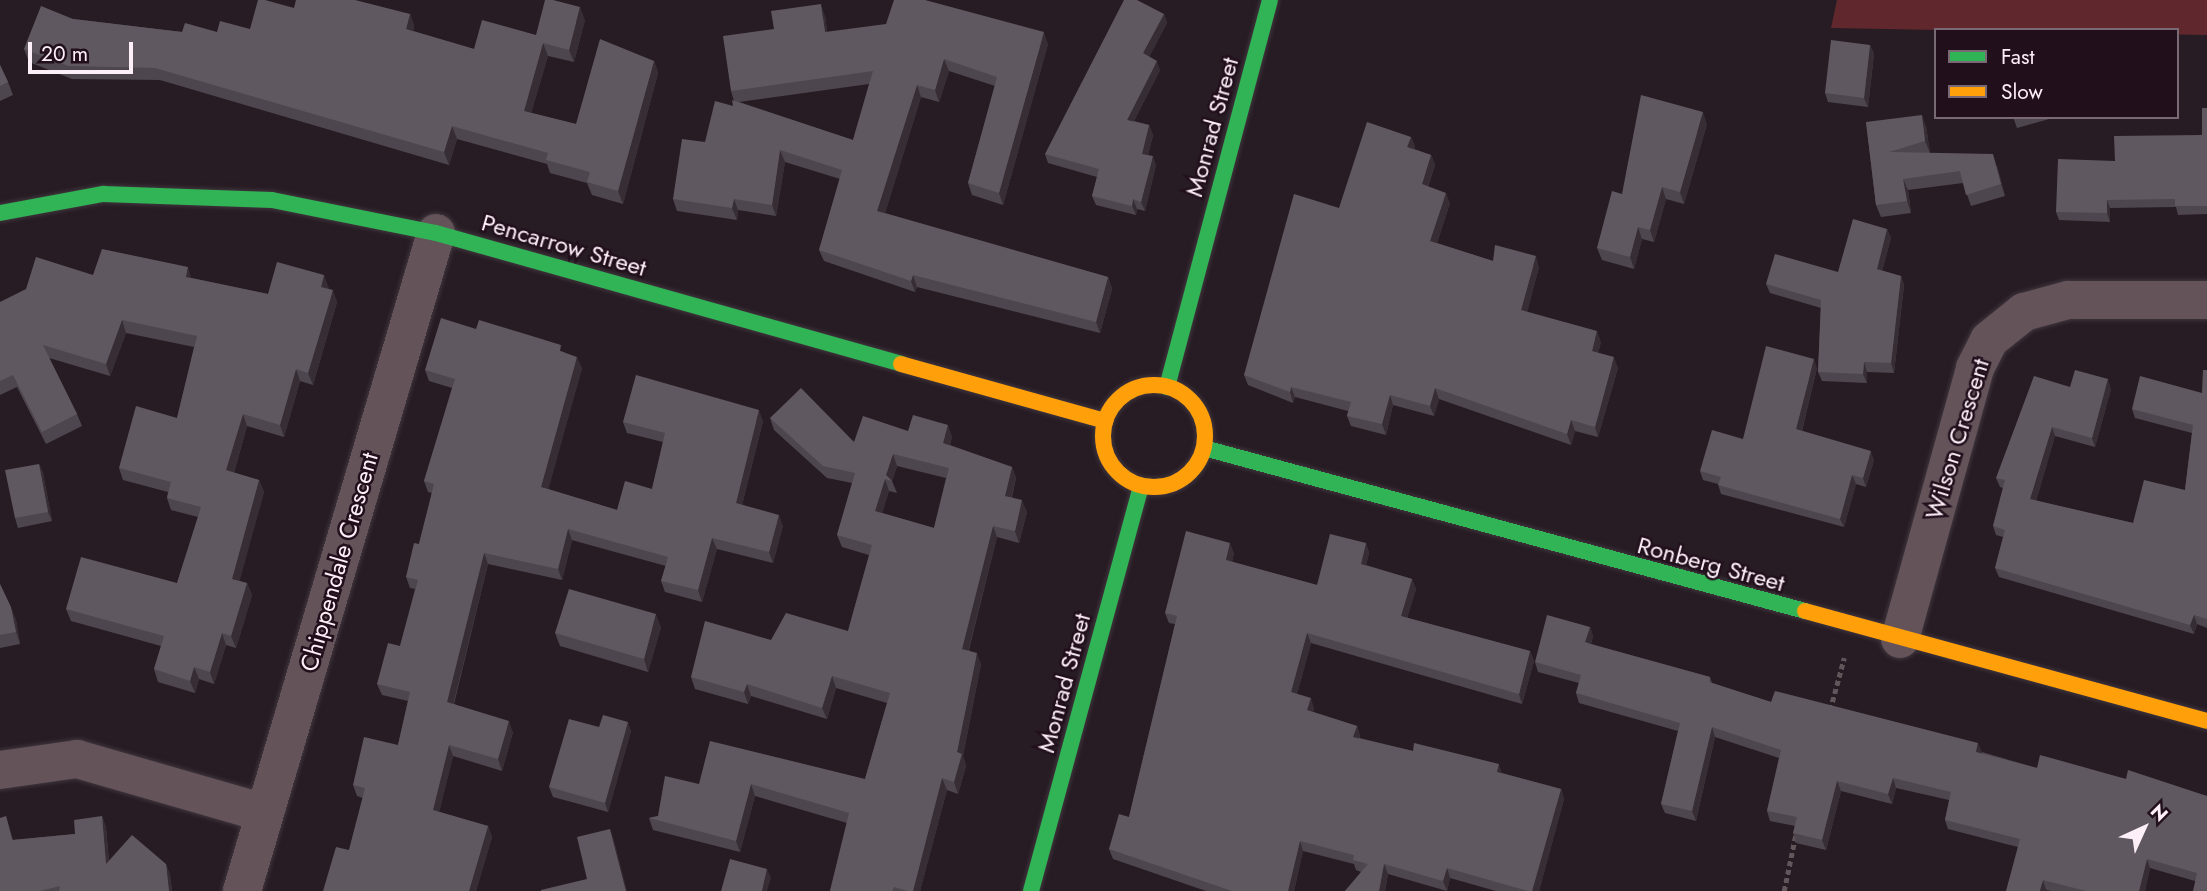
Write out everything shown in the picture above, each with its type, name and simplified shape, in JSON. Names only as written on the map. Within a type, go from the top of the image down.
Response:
[{"type":"street","name":"Monrad Street","points":[[1167,387],[1270,0]]},
{"type":"street","name":"Pencarrow Street","points":[[0,213],[103,194],[271,200],[436,233],[1105,421]]},
{"type":"street","name":"Chippendale Crescent","points":[[242,891],[436,233]]},
{"type":"street","name":"Wilson Crescent","points":[[1900,639],[1969,388],[1989,340],[2024,312],[2068,300],[2207,300]]},
{"type":"street","points":[[1167,387],[1194,404],[1205,433],[1204,448],[1198,463],[1172,484],[1141,486],[1113,468],[1102,437],[1105,421],[1136,388],[1167,387]]},
{"type":"street","name":"Ronberg Street","points":[[1204,448],[2207,722]]},
{"type":"street","name":"Monrad Street","points":[[1031,891],[1141,486]]},
{"type":"street","points":[[0,770],[76,759],[264,813]]},
{"type":"path","points":[[1825,725],[1852,626]]},
{"type":"path","points":[[1784,891],[1799,820]]},
{"type":"shaded area","points":[[1837,0],[2207,0],[2207,35],[2179,34],[2179,28],[1831,28]]},
{"type":"building","points":[[258,0],[294,8],[296,0],[355,0],[410,14],[406,29],[474,49],[482,20],[536,35],[545,0],[580,7],[569,50],[543,43],[524,111],[576,124],[600,39],[654,61],[618,191],[587,182],[590,172],[546,160],[548,153],[452,126],[444,152],[155,68],[68,66],[24,49],[41,6],[73,19],[182,32],[185,23],[217,32],[220,21],[250,29]]},
{"type":"building","points":[[894,0],[925,0],[1044,32],[999,193],[968,183],[997,77],[944,59],[935,90],[917,85],[877,211],[1108,277],[1096,322],[913,275],[911,281],[819,250],[842,170],[780,150],[772,205],[734,199],[732,208],[673,199],[682,139],[705,142],[715,101],[733,106],[732,100],[853,140],[873,71],[731,91],[723,36],[774,29],[771,11],[821,4],[825,32],[886,24]]},
{"type":"building","points":[[1124,0],[1137,0],[1164,14],[1143,53],[1157,61],[1127,120],[1149,125],[1142,154],[1153,156],[1141,202],[1133,199],[1132,206],[1092,196],[1099,169],[1045,154]]},
{"type":"building","points":[[1831,40],[1870,45],[1864,98],[1825,93]]},
{"type":"building","points":[[0,65],[8,82],[0,86]]},
{"type":"building","points":[[1641,95],[1703,112],[1680,192],[1662,187],[1650,230],[1638,227],[1630,257],[1597,248],[1612,191],[1622,194]]},
{"type":"building","points":[[2202,108],[2207,108],[2207,206],[2175,206],[2175,199],[2107,200],[2107,213],[2056,212],[2058,159],[2115,161],[2114,136],[2202,135]]},
{"type":"building","points":[[1922,115],[1925,141],[1889,152],[1993,154],[2001,184],[1966,195],[1960,171],[1903,179],[1907,201],[1876,205],[1866,122]]},
{"type":"building","points":[[1367,122],[1411,137],[1407,147],[1431,155],[1422,184],[1446,193],[1430,241],[1493,261],[1495,245],[1536,256],[1521,310],[1597,331],[1592,351],[1614,357],[1595,427],[1571,420],[1567,434],[1435,388],[1430,406],[1390,395],[1382,424],[1347,416],[1351,402],[1291,387],[1290,392],[1244,375],[1294,194],[1339,208]]},
{"type":"building","points":[[1853,219],[1887,229],[1877,269],[1901,276],[1891,363],[1864,362],[1863,374],[1818,372],[1821,300],[1766,284],[1775,254],[1838,272]]},
{"type":"building","points":[[102,249],[188,267],[186,277],[268,294],[277,262],[324,275],[321,287],[333,290],[308,373],[296,369],[280,425],[243,414],[226,470],[259,480],[232,579],[247,583],[231,636],[222,633],[210,672],[194,667],[190,681],[154,669],[164,636],[66,609],[81,557],[177,583],[201,507],[167,498],[171,482],[119,468],[136,406],[177,418],[197,336],[122,320],[106,364],[43,345],[77,414],[42,432],[13,375],[0,381],[0,302],[26,289],[36,257],[93,275]]},
{"type":"building","points":[[441,318],[476,329],[479,320],[561,345],[560,351],[577,357],[541,487],[617,510],[625,481],[652,489],[665,433],[623,422],[636,375],[759,410],[736,503],[779,515],[769,552],[712,538],[698,590],[661,581],[668,557],[568,529],[558,569],[484,553],[447,702],[509,721],[498,759],[449,745],[433,810],[488,826],[469,891],[323,891],[336,847],[349,850],[365,788],[353,785],[364,737],[398,745],[410,692],[377,684],[388,643],[400,646],[418,580],[406,577],[414,543],[419,544],[434,484],[424,481],[455,379],[425,370]]},
{"type":"building","points":[[1766,346],[1814,359],[1796,429],[1871,451],[1863,478],[1852,475],[1840,519],[1718,485],[1721,477],[1700,471],[1712,430],[1743,439]]},
{"type":"building","points":[[2075,370],[2108,379],[2092,438],[2052,427],[2030,499],[2133,523],[2144,480],[2185,490],[2193,425],[2132,409],[2140,376],[2202,393],[2203,370],[2207,370],[2207,619],[2194,615],[2190,625],[1995,568],[2005,530],[1993,526],[2005,480],[1996,478],[2034,376],[2070,387]]},
{"type":"building","points":[[801,388],[854,442],[863,416],[908,431],[913,415],[948,425],[943,443],[1012,467],[1005,496],[1022,500],[1015,531],[993,526],[962,649],[977,653],[957,752],[962,754],[954,782],[942,778],[913,891],[894,887],[892,891],[830,891],[849,813],[751,784],[736,841],[649,818],[658,816],[665,776],[699,784],[710,741],[865,779],[890,693],[832,676],[822,708],[747,684],[744,692],[691,677],[705,621],[771,640],[786,613],[848,631],[872,545],[837,535],[855,473],[823,466],[770,418]],"holes":[[[893,454],[949,468],[934,528],[875,511],[885,479],[892,481],[886,475]]]},
{"type":"building","points":[[39,464],[48,512],[15,518],[5,470]]},
{"type":"building","points":[[1186,531],[1230,543],[1226,560],[1317,585],[1330,534],[1366,543],[1361,564],[1412,579],[1401,616],[1530,651],[1519,694],[1307,633],[1291,692],[1311,698],[1307,710],[1357,726],[1353,737],[1413,751],[1414,743],[1499,764],[1497,772],[1561,789],[1532,891],[1447,868],[1443,881],[1384,864],[1379,891],[1345,891],[1368,864],[1353,860],[1354,855],[1300,841],[1288,891],[1232,891],[1109,849],[1119,814],[1129,817],[1177,616],[1165,613]]},
{"type":"building","points":[[0,584],[11,607],[16,632],[0,635]]},
{"type":"building","points":[[569,589],[656,614],[644,659],[555,633]]},
{"type":"building","points":[[1547,615],[1590,627],[1585,642],[1710,677],[1709,682],[1771,702],[1775,691],[1978,743],[1976,752],[2037,768],[2040,755],[2126,779],[2128,770],[2207,796],[2207,891],[2193,891],[2197,873],[2147,859],[2139,891],[2086,891],[2043,880],[2040,891],[2006,891],[2020,839],[1945,820],[1951,792],[1893,778],[1888,794],[1837,781],[1822,840],[1793,833],[1797,817],[1767,811],[1781,750],[1712,727],[1692,811],[1661,804],[1680,723],[1576,693],[1581,675],[1535,662]]},
{"type":"building","points":[[603,715],[628,722],[605,803],[549,787],[569,719],[599,727]]},
{"type":"building","points":[[6,816],[12,840],[75,834],[74,820],[102,816],[106,864],[132,835],[166,864],[169,891],[59,891],[60,886],[40,891],[0,891],[0,818]]},
{"type":"building","points":[[610,829],[626,891],[541,891],[587,879],[577,837]]},
{"type":"building","points":[[730,859],[767,869],[762,891],[721,891]]},
{"type":"traffic: fast","points":[[1167,387],[1270,0]]},
{"type":"traffic: fast","points":[[0,213],[103,194],[272,200],[436,233],[901,364]]},
{"type":"traffic: fast","points":[[1204,448],[1805,611]]},
{"type":"traffic: fast","points":[[1031,891],[1141,486]]},
{"type":"traffic: slow","points":[[901,364],[1105,421]]},
{"type":"traffic: slow","points":[[1154,385],[1173,389],[1190,400],[1201,417],[1205,436],[1201,455],[1190,472],[1173,483],[1154,487],[1135,483],[1118,472],[1107,455],[1103,436],[1107,417],[1118,400],[1135,389],[1154,385]]},
{"type":"traffic: slow","points":[[1805,611],[2207,721]]}]
